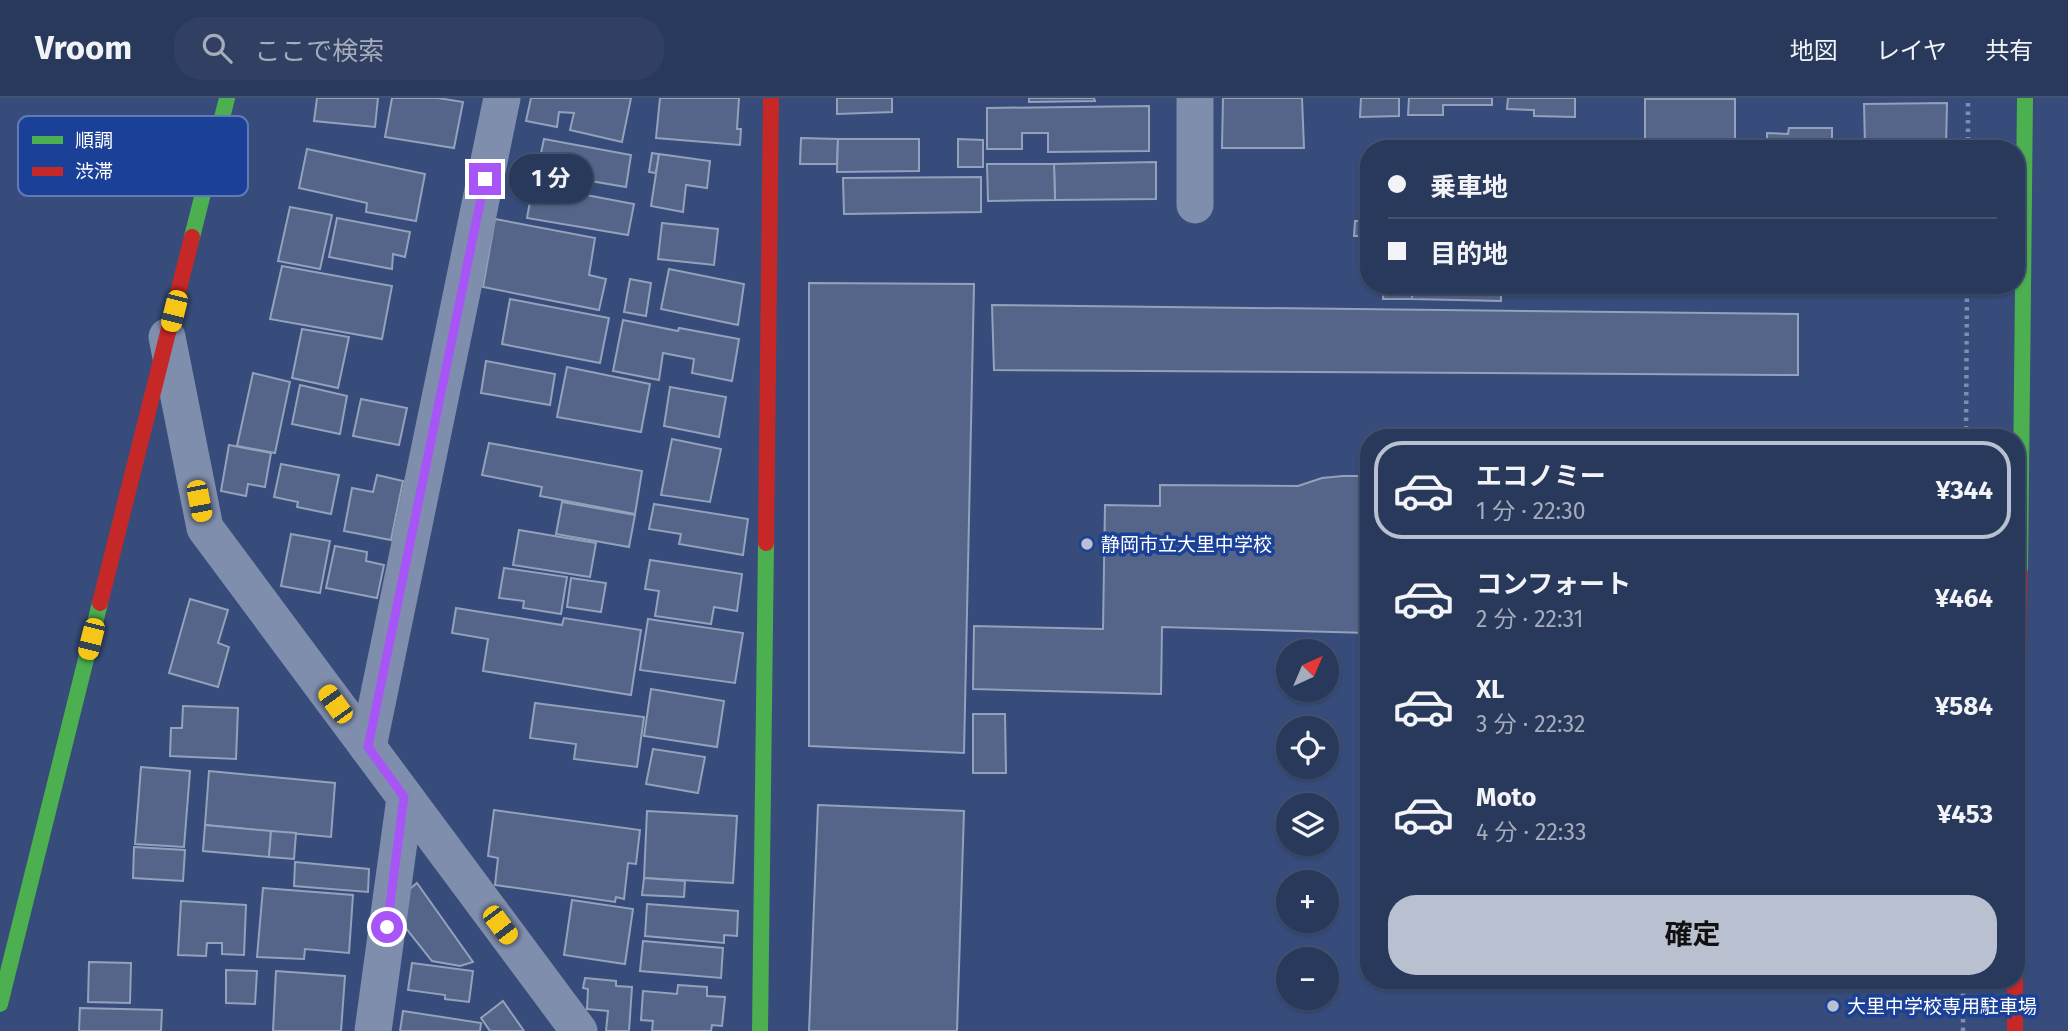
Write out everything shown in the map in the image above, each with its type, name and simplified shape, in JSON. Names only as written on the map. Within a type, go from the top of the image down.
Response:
[{"type":"street","points":[[222,116],[227,98]]},
{"type":"street","points":[[368,747],[502,98]]},
{"type":"street","points":[[760,1031],[771,98]]},
{"type":"street","points":[[1195,98],[1195,205]]},
{"type":"street","points":[[2025,98],[2025,140]]},
{"type":"street","points":[[0,1004],[202,196]]},
{"type":"street","points":[[2021,429],[2023,294]]},
{"type":"street","points":[[167,337],[205,528],[579,1031]]},
{"type":"street","points":[[373,1031],[404,797]]},
{"type":"street","points":[[2015,989],[2015,1031]]},
{"type":"path","points":[[1968,98],[1968,140]]},
{"type":"path","points":[[1966,429],[1967,294]]},
{"type":"path","points":[[1963,989],[1963,1031]]},
{"type":"building","points":[[317,98],[378,98],[375,127],[314,121]]},
{"type":"building","points":[[392,98],[438,98],[463,102],[454,148],[385,137]]},
{"type":"building","points":[[531,98],[631,98],[622,142],[570,130],[574,113],[559,112],[557,127],[526,121]]},
{"type":"building","points":[[660,98],[739,98],[737,129],[741,129],[740,145],[656,138]]},
{"type":"building","points":[[837,98],[892,98],[892,112],[837,114]]},
{"type":"building","points":[[1029,98],[1094,98],[1095,101],[1029,102]]},
{"type":"building","points":[[1223,98],[1302,98],[1304,148],[1222,148]]},
{"type":"building","points":[[1361,98],[1399,98],[1399,116],[1360,117]]},
{"type":"building","points":[[1409,98],[1492,98],[1492,105],[1443,105],[1443,115],[1408,115]]},
{"type":"building","points":[[1508,98],[1575,98],[1575,117],[1534,116],[1534,110],[1507,109]]},
{"type":"building","points":[[1645,99],[1735,99],[1735,140],[1645,140]]},
{"type":"building","points":[[1947,103],[1946,140],[1865,140],[1864,104]]},
{"type":"building","points":[[1149,106],[1149,151],[1048,152],[1048,133],[1022,133],[1022,149],[987,149],[987,108]]},
{"type":"building","points":[[1789,128],[1832,128],[1832,140],[1767,140],[1767,133],[1788,134]]},
{"type":"building","points":[[801,138],[838,139],[837,164],[800,164]]},
{"type":"building","points":[[544,139],[631,155],[626,187],[537,172]]},
{"type":"building","points":[[838,139],[919,139],[919,171],[837,172]]},
{"type":"building","points":[[958,139],[983,140],[983,167],[958,167]]},
{"type":"building","points":[[307,149],[425,174],[416,221],[366,212],[367,203],[299,188]]},
{"type":"building","points":[[652,153],[659,154],[656,173],[649,172]]},
{"type":"building","points":[[659,154],[710,161],[707,188],[686,185],[683,212],[651,206]]},
{"type":"building","points":[[1156,162],[1156,199],[1055,200],[1054,164]]},
{"type":"building","points":[[987,164],[1054,164],[1055,200],[988,201]]},
{"type":"building","points":[[981,177],[981,212],[844,214],[843,178]]},
{"type":"building","points":[[533,185],[634,204],[628,235],[527,218]]},
{"type":"building","points":[[290,207],[332,215],[320,269],[278,261]]},
{"type":"building","points":[[337,218],[410,232],[405,257],[393,254],[392,269],[329,257]]},
{"type":"building","points":[[495,219],[595,238],[589,275],[606,279],[599,310],[483,287]]},
{"type":"building","points":[[1355,221],[1360,221],[1360,236],[1354,236]]},
{"type":"building","points":[[662,223],[718,229],[714,265],[658,259]]},
{"type":"building","points":[[282,266],[392,286],[382,339],[270,319]]},
{"type":"building","points":[[669,269],[744,284],[738,325],[661,309]]},
{"type":"building","points":[[630,279],[651,283],[646,316],[624,312]]},
{"type":"building","points":[[809,283],[974,284],[964,753],[809,746]]},
{"type":"building","points":[[1383,294],[1412,294],[1412,299],[1383,299]]},
{"type":"building","points":[[1412,294],[1501,294],[1501,301],[1412,299]]},
{"type":"building","points":[[510,299],[609,318],[600,363],[502,344]]},
{"type":"building","points":[[992,305],[1798,314],[1798,375],[994,370]]},
{"type":"building","points":[[623,320],[739,339],[732,381],[692,373],[694,359],[663,353],[659,380],[613,371]]},
{"type":"building","points":[[302,329],[349,337],[338,388],[292,378]]},
{"type":"building","points":[[486,361],[555,374],[550,405],[481,393]]},
{"type":"building","points":[[567,367],[650,384],[641,432],[557,417]]},
{"type":"building","points":[[253,373],[290,382],[275,453],[237,446]]},
{"type":"building","points":[[300,385],[347,396],[340,434],[292,424]]},
{"type":"building","points":[[670,387],[726,397],[719,437],[664,426]]},
{"type":"building","points":[[361,399],[407,408],[399,445],[353,436]]},
{"type":"building","points":[[672,439],[721,449],[710,502],[661,495]]},
{"type":"building","points":[[489,443],[642,471],[635,514],[540,496],[542,487],[482,475]]},
{"type":"building","points":[[229,445],[271,453],[265,487],[248,484],[246,496],[221,491]]},
{"type":"building","points":[[281,464],[339,475],[331,514],[297,507],[298,502],[274,497]]},
{"type":"building","points":[[377,475],[403,481],[391,540],[344,531],[352,488],[373,492]]},
{"type":"building","points":[[1360,476],[1360,633],[1162,627],[1161,694],[973,689],[974,626],[1103,629],[1105,505],[1160,506],[1160,485],[1298,486],[1322,478]]},
{"type":"building","points":[[562,502],[635,515],[629,547],[556,534]]},
{"type":"building","points":[[654,504],[748,519],[743,555],[679,544],[681,534],[649,529]]},
{"type":"building","points":[[519,530],[596,543],[590,577],[513,565]]},
{"type":"building","points":[[291,534],[330,541],[320,593],[281,586]]},
{"type":"building","points":[[335,546],[367,552],[366,561],[384,565],[377,598],[326,588]]},
{"type":"building","points":[[650,560],[742,574],[737,611],[714,607],[711,624],[655,616],[659,591],[645,589]]},
{"type":"building","points":[[504,568],[567,577],[561,614],[523,608],[524,601],[499,598]]},
{"type":"building","points":[[571,578],[606,583],[601,612],[567,607]]},
{"type":"building","points":[[190,599],[228,610],[218,643],[229,647],[218,687],[169,673]]},
{"type":"building","points":[[456,608],[562,625],[564,618],[641,630],[631,695],[483,671],[488,639],[452,633]]},
{"type":"building","points":[[648,619],[743,633],[735,683],[640,670]]},
{"type":"building","points":[[651,689],[724,701],[717,747],[644,736]]},
{"type":"building","points":[[535,703],[644,717],[637,767],[574,759],[576,744],[530,738]]},
{"type":"building","points":[[183,706],[238,708],[236,759],[170,756],[171,728],[182,728]]},
{"type":"building","points":[[973,714],[1005,714],[1006,773],[973,773]]},
{"type":"building","points":[[653,749],[705,757],[698,793],[646,784]]},
{"type":"building","points":[[141,767],[190,771],[184,847],[135,844]]},
{"type":"building","points":[[209,771],[335,783],[331,837],[205,825]]},
{"type":"building","points":[[818,805],[964,811],[957,1031],[809,1031]]},
{"type":"building","points":[[494,810],[640,830],[636,864],[628,863],[624,899],[616,897],[615,902],[495,885],[498,858],[488,856]]},
{"type":"building","points":[[647,811],[737,816],[733,883],[644,878]]},
{"type":"building","points":[[205,825],[271,831],[269,857],[203,851]]},
{"type":"building","points":[[271,831],[296,833],[294,859],[269,857]]},
{"type":"building","points":[[134,847],[185,850],[183,881],[133,878]]},
{"type":"building","points":[[295,862],[369,869],[368,892],[294,886]]},
{"type":"building","points":[[644,878],[685,881],[684,897],[642,895]]},
{"type":"building","points":[[417,883],[473,962],[460,966],[432,961],[401,922],[406,892]]},
{"type":"building","points":[[263,888],[353,895],[349,953],[305,949],[304,959],[257,957]]},
{"type":"building","points":[[572,900],[633,909],[625,964],[564,955]]},
{"type":"building","points":[[181,901],[246,905],[244,955],[222,954],[222,943],[207,943],[206,956],[178,955]]},
{"type":"building","points":[[647,904],[738,911],[737,936],[724,935],[724,943],[645,936]]},
{"type":"building","points":[[643,941],[723,948],[721,978],[640,971]]},
{"type":"building","points":[[89,962],[131,963],[130,1003],[88,1002]]},
{"type":"building","points":[[412,963],[473,971],[469,1002],[445,999],[445,995],[408,990]]},
{"type":"building","points":[[226,970],[257,971],[255,1004],[226,1003]]},
{"type":"building","points":[[276,971],[345,976],[341,1031],[273,1031]]},
{"type":"building","points":[[585,978],[616,981],[616,986],[632,987],[629,1031],[606,1031],[608,1011],[587,1009],[588,989],[583,988]]},
{"type":"building","points":[[678,985],[707,987],[707,996],[725,997],[722,1026],[712,1025],[711,1031],[652,1031],[653,1021],[641,1020],[643,991],[677,994]]},
{"type":"building","points":[[503,1001],[524,1031],[490,1031],[481,1018]]},
{"type":"building","points":[[80,1008],[162,1010],[161,1031],[79,1031]]},
{"type":"building","points":[[403,1011],[481,1023],[480,1031],[400,1031]]},
{"type":"traffic: fast","points":[[222,116],[227,98]]},
{"type":"traffic: fast","points":[[2025,98],[2025,140]]},
{"type":"traffic: fast","points":[[192,237],[202,196]]},
{"type":"traffic: fast","points":[[2022,429],[2023,294]]},
{"type":"traffic: fast","points":[[760,1031],[766,543]]},
{"type":"traffic: fast","points":[[0,1004],[100,603]]},
{"type":"traffic: jam","points":[[766,543],[771,98]]},
{"type":"traffic: jam","points":[[100,603],[192,237]]},
{"type":"traffic: jam","points":[[2015,989],[2015,1031]]},
{"type":"place","name":"静岡市立大里中学校","points":[[1087,544]]},
{"type":"place","name":"大里中学校専用駐車場","points":[[1833,1006]]},
{"type":"route","points":[[387,927],[404,797],[368,747],[485,179]]}]
